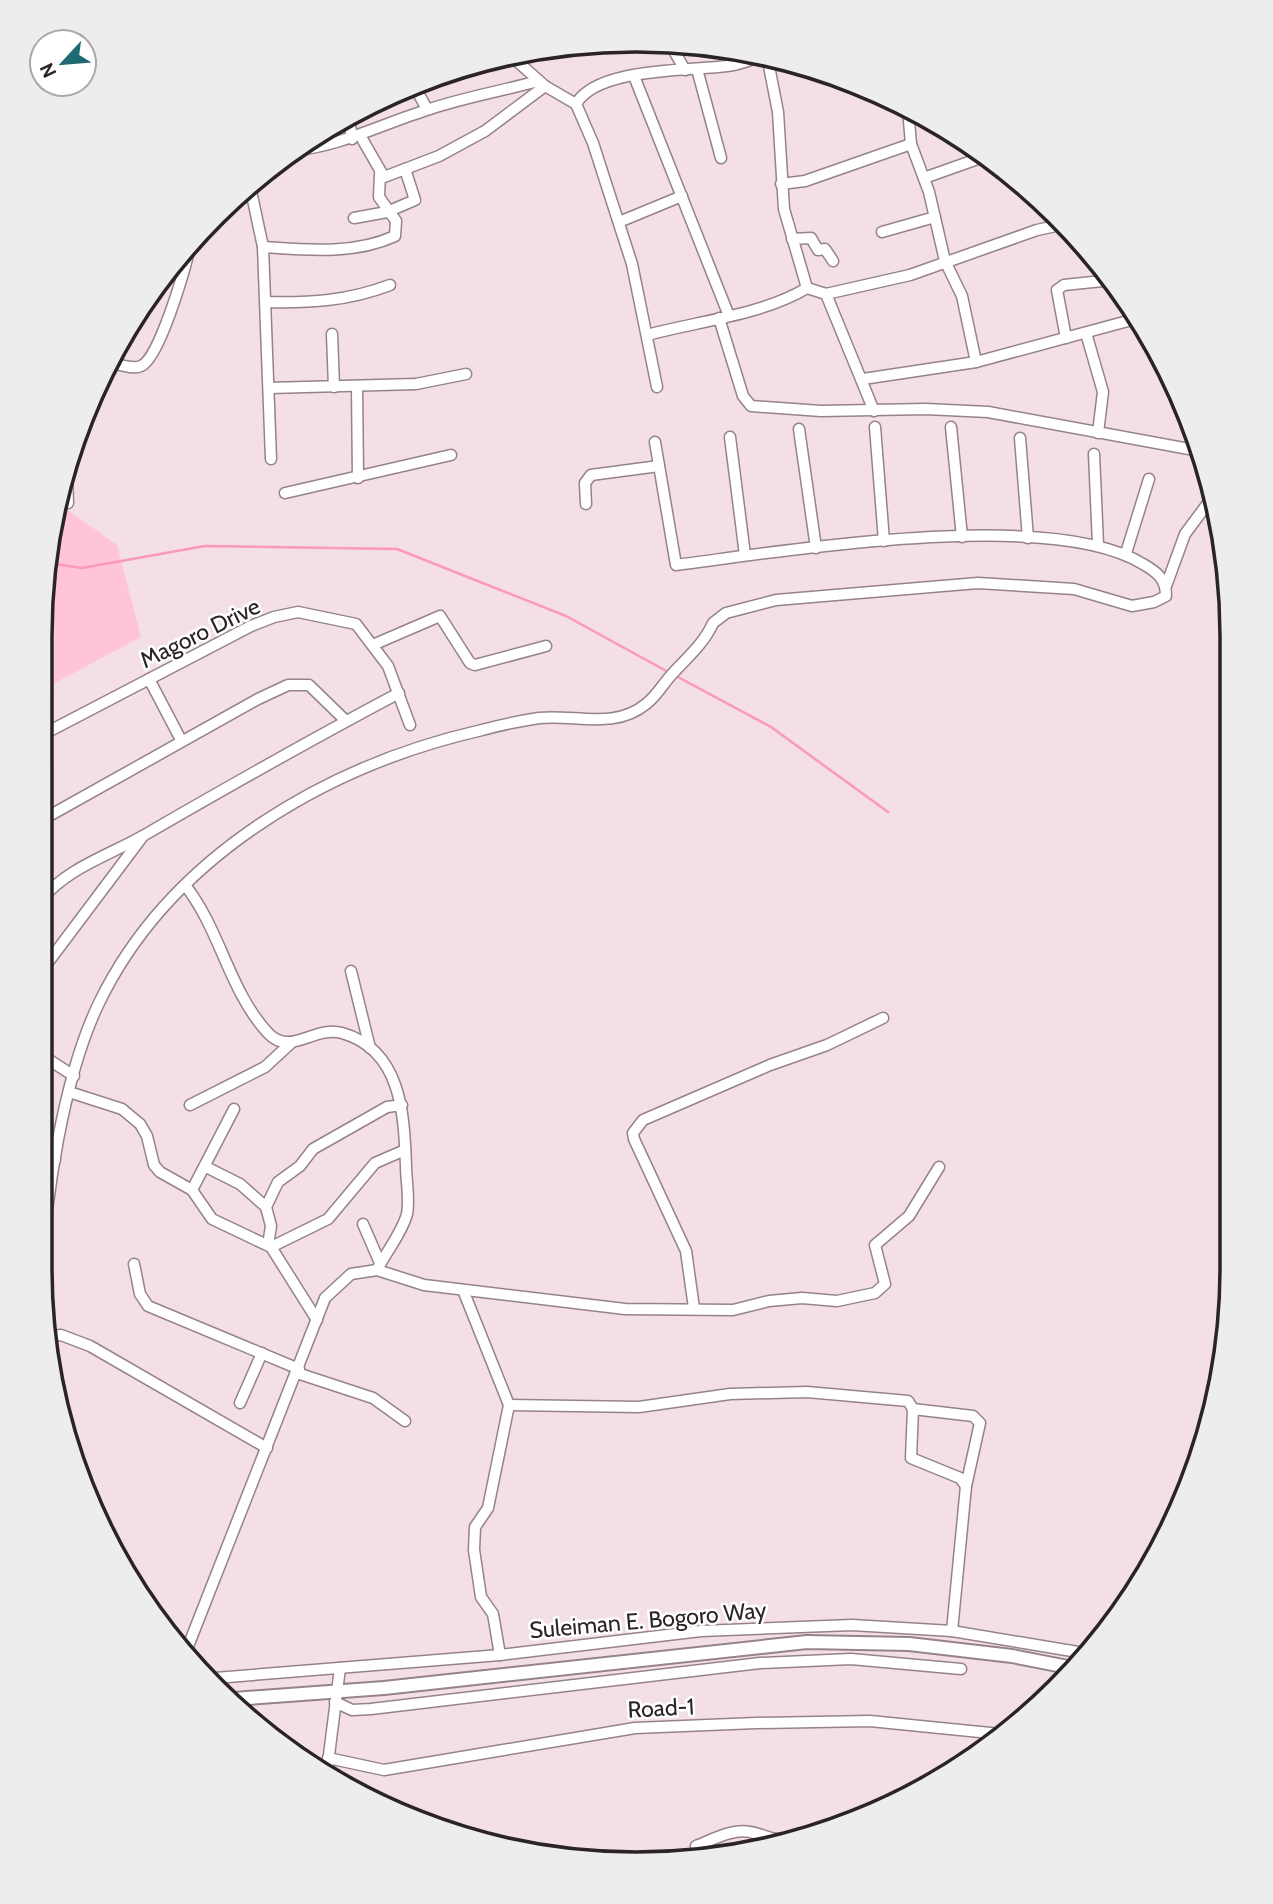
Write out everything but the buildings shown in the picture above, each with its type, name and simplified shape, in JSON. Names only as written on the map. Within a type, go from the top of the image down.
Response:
[{"type":"main road","name":"Suleiman E. Bogoro Way","points":[[243,1699],[336,1697],[716,1650],[832,1642],[908,1644],[1012,1656],[1063,1666]]},
{"type":"street","points":[[676,54],[685,70]]},
{"type":"street","points":[[576,104],[602,84],[634,76],[743,63]]},
{"type":"street","points":[[521,64],[542,84],[576,104],[586,123],[642,301],[657,387]]},
{"type":"street","points":[[768,68],[778,112],[780,184],[792,239],[807,288]]},
{"type":"street","points":[[697,69],[721,158]]},
{"type":"street","points":[[634,76],[682,197],[724,317],[743,396],[751,406],[821,411],[926,409],[988,412],[1190,449]]},
{"type":"street","points":[[322,145],[356,138],[427,110],[483,92],[542,84]]},
{"type":"street","points":[[352,127],[356,138],[384,177],[439,156],[485,131],[542,84]]},
{"type":"street","points":[[418,95],[427,110]]},
{"type":"street","points":[[909,120],[911,144],[924,178],[945,261],[962,296],[976,362]]},
{"type":"street","points":[[780,184],[805,181],[911,144]]},
{"type":"street","points":[[924,178],[975,161]]},
{"type":"street","points":[[354,218],[387,212],[415,200],[405,169]]},
{"type":"street","points":[[263,247],[312,251],[347,249],[395,236],[398,227],[379,197],[380,174]]},
{"type":"street","points":[[252,196],[263,247],[271,459]]},
{"type":"street","points":[[619,222],[682,197]]},
{"type":"street","points":[[882,232],[935,217]]},
{"type":"street","points":[[647,335],[765,308],[807,288],[826,294],[910,275],[1052,227]]},
{"type":"street","points":[[792,239],[811,238],[818,250],[825,249],[833,261]]},
{"type":"street","points":[[120,364],[137,367],[146,363],[161,337],[184,268]]},
{"type":"street","points":[[1066,338],[1057,290],[1060,287],[1100,282]]},
{"type":"street","points":[[266,302],[321,303],[363,295],[390,285]]},
{"type":"street","points":[[826,294],[874,411]]},
{"type":"street","points":[[863,379],[976,362],[1128,321]]},
{"type":"street","points":[[1086,333],[1103,392],[1098,433]]},
{"type":"street","points":[[332,334],[334,387]]},
{"type":"street","points":[[269,388],[416,384],[466,374]]},
{"type":"street","points":[[357,386],[358,478]]},
{"type":"street","points":[[875,427],[884,541]]},
{"type":"street","points":[[951,427],[962,537]]},
{"type":"street","points":[[799,429],[816,548]]},
{"type":"street","points":[[730,437],[745,555]]},
{"type":"street","points":[[1020,439],[1028,538]]},
{"type":"street","points":[[655,442],[676,565],[884,541],[962,537],[1028,538],[1098,544],[1126,553],[1158,573],[1166,586]]},
{"type":"street","points":[[1094,454],[1098,544]]},
{"type":"street","points":[[285,493],[451,455]]},
{"type":"street","points":[[586,504],[584,482],[591,475],[659,466]]},
{"type":"street","points":[[1126,553],[1149,479]]},
{"type":"street","points":[[52,1190],[55,1160],[74,1076],[99,1003],[137,940],[185,886],[240,840],[294,802],[345,774],[379,760],[481,730],[540,718],[601,720],[625,716],[646,705],[713,623],[726,613],[776,600],[978,583],[1074,589],[1132,606],[1154,602],[1166,596],[1166,586],[1185,534],[1206,506]]},
{"type":"street","name":"Magoro Drive","points":[[52,730],[251,626],[298,612],[356,624],[374,644],[388,666],[410,725]]},
{"type":"street","points":[[374,644],[440,616],[470,663],[546,646]]},
{"type":"street","points":[[149,679],[181,740]]},
{"type":"street","points":[[52,814],[181,740],[258,699],[299,682],[309,685],[346,721]]},
{"type":"street","points":[[52,891],[79,868],[144,836],[255,769],[399,693]]},
{"type":"street","points":[[52,957],[144,836]]},
{"type":"street","points":[[185,886],[204,909],[246,1002],[267,1032],[281,1042],[291,1043]]},
{"type":"street","points":[[351,971],[370,1048]]},
{"type":"street","points":[[694,1308],[686,1251],[634,1139],[635,1128],[643,1120],[770,1065],[827,1045],[883,1018]]},
{"type":"street","points":[[345,1034],[364,1025]]},
{"type":"street","points":[[190,1105],[265,1067],[291,1043],[324,1031],[345,1034],[370,1048],[390,1072],[402,1105],[405,1150],[406,1216],[379,1267]]},
{"type":"street","points":[[52,1062],[74,1076]]},
{"type":"street","points":[[69,1092],[122,1109],[140,1124],[147,1136],[154,1166],[192,1190],[212,1219],[270,1246],[317,1320]]},
{"type":"street","points":[[266,1208],[278,1182],[300,1166],[313,1149],[387,1107],[402,1105]]},
{"type":"street","points":[[192,1190],[234,1109]]},
{"type":"street","points":[[270,1246],[328,1219],[375,1163],[405,1150]]},
{"type":"street","points":[[206,1167],[240,1184],[266,1208],[271,1226],[270,1246]]},
{"type":"street","points":[[189,1643],[325,1298],[341,1280],[379,1267],[417,1284],[625,1309],[733,1310],[769,1301],[802,1298],[837,1301],[875,1293],[885,1284],[876,1245],[909,1216],[940,1167]]},
{"type":"street","points":[[363,1224],[379,1267]]},
{"type":"street","points":[[134,1264],[140,1294],[148,1307],[262,1353],[298,1371],[373,1398],[405,1421]]},
{"type":"street","points":[[463,1290],[509,1405],[488,1508],[475,1527],[474,1550],[481,1597],[493,1614],[500,1655]]},
{"type":"street","points":[[56,1335],[90,1346],[267,1448]]},
{"type":"street","points":[[240,1403],[262,1353]]},
{"type":"street","points":[[509,1405],[639,1407],[730,1394],[807,1392],[908,1401],[913,1409],[911,1458],[965,1480]]},
{"type":"street","points":[[913,1409],[977,1418],[981,1429],[965,1480],[952,1630]]},
{"type":"street","name":"Suleiman E. Bogoro Way","points":[[221,1677],[500,1655],[701,1631],[852,1625],[952,1630],[1077,1652]]},
{"type":"street","points":[[336,1697],[352,1710],[371,1709],[760,1663],[864,1659],[961,1669]]},
{"type":"street","points":[[328,1763],[340,1668]]},
{"type":"street","name":"Road-1","points":[[328,1758],[384,1770],[635,1728],[870,1721],[989,1733]]},
{"type":"street","points":[[696,1846],[740,1831],[758,1834],[762,1838]]},
{"type":"shaded area","points":[[67,509],[117,545],[141,637],[52,685],[57,560]]},
{"type":"waterway","points":[[57,564],[82,568],[205,546],[397,549],[566,616],[670,673]]},
{"type":"waterway","points":[[676,676],[771,727],[888,812]]}]
